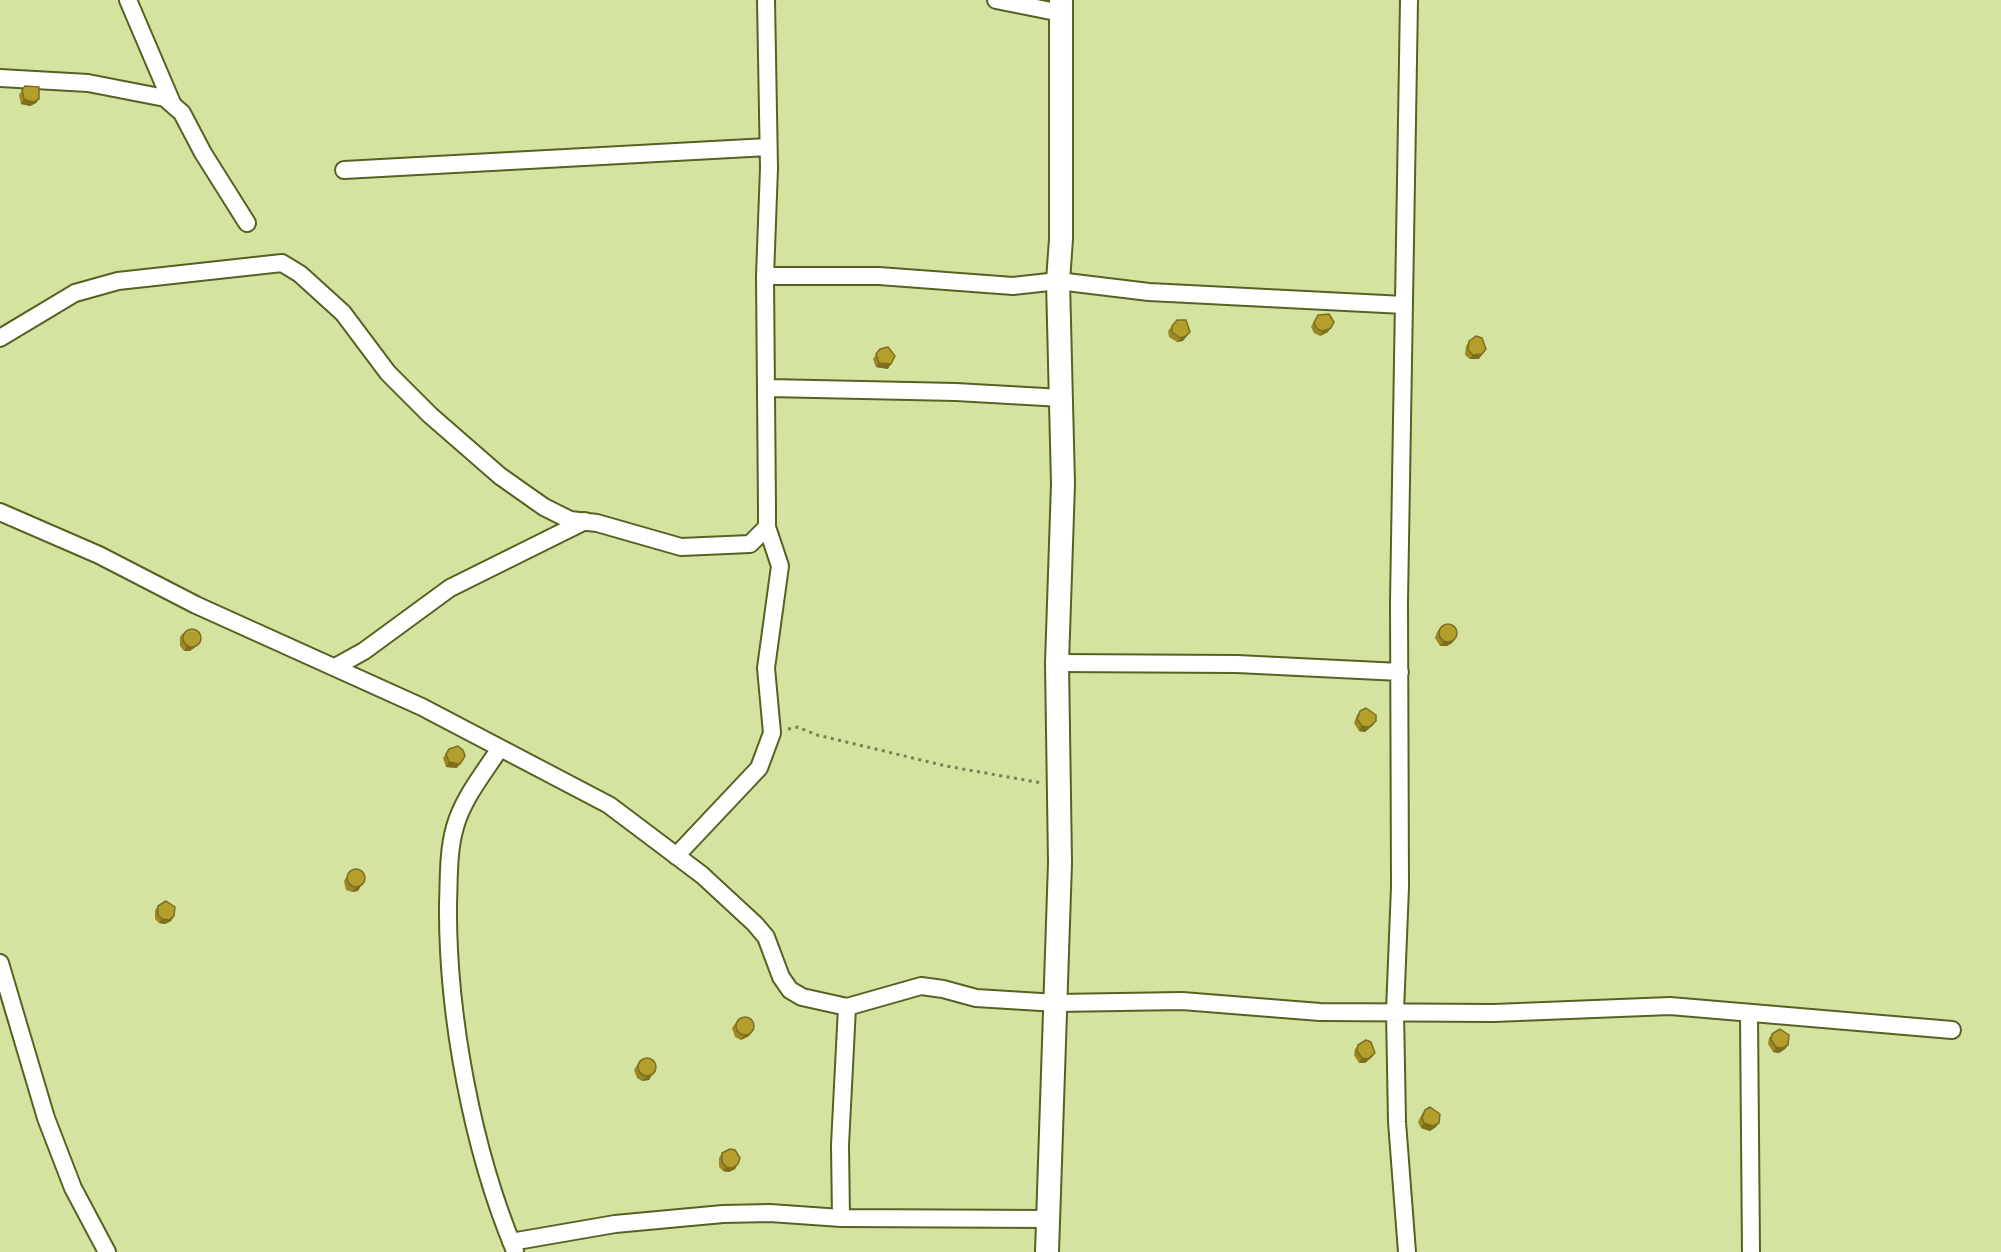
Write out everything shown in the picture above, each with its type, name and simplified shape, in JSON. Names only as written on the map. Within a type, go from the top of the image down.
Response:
[{"type":"street","points":[[128,0],[172,103]]},
{"type":"street","points":[[676,856],[759,768],[772,733],[766,668],[780,566],[767,526],[766,0]]},
{"type":"street","points":[[996,0],[1061,7],[1061,239],[1058,281],[1063,484],[1057,663],[1060,786],[1057,1003],[1047,1252]]},
{"type":"street","points":[[1407,1252],[1396,1122],[1395,1011],[1400,888],[1404,305],[1410,0]]},
{"type":"street","points":[[0,78],[88,83],[165,98],[182,113],[203,153],[247,223]]},
{"type":"street","points":[[344,170],[768,147]]},
{"type":"street","points":[[0,338],[75,293],[118,281],[282,263],[300,274],[343,313],[388,373],[430,415],[500,476],[544,507],[570,519],[681,547],[750,544],[767,526]]},
{"type":"street","points":[[765,276],[879,276],[1013,286],[1058,281],[1149,292],[1404,305]]},
{"type":"street","points":[[768,388],[956,392],[1062,398]]},
{"type":"street","points":[[0,512],[99,555],[196,605],[337,666],[609,805],[726,896],[766,937],[781,977],[790,990],[802,997],[847,1007],[921,986],[943,988],[976,998],[1057,1003],[1182,1001],[1320,1012],[1494,1012],[1670,1006],[1749,1015],[1952,1030]]},
{"type":"street","points":[[337,666],[364,651],[450,588],[585,521]]},
{"type":"street","points":[[1057,663],[1237,664],[1400,672]]},
{"type":"street","points":[[500,748],[471,790],[455,828],[449,868],[448,946],[453,1010],[468,1088],[499,1213],[514,1247],[615,1224],[723,1214],[770,1213],[841,1218],[1048,1219]]},
{"type":"street","points":[[0,963],[46,1118],[73,1188],[107,1252]]},
{"type":"street","points":[[841,1218],[840,1145],[847,1007]]},
{"type":"street","points":[[1749,1015],[1751,1252]]},
{"type":"path","points":[[772,733],[798,727],[818,735],[946,766],[1060,786]]},
{"type":"building","points":[[25,86],[39,87],[39,99],[33,102],[24,99],[22,90]]},
{"type":"building","points":[[1329,314],[1334,322],[1331,328],[1323,331],[1317,329],[1314,323],[1318,315]]},
{"type":"building","points":[[1177,320],[1186,320],[1190,332],[1186,336],[1180,338],[1172,332],[1172,326]]},
{"type":"building","points":[[1476,336],[1482,338],[1486,349],[1482,354],[1473,355],[1468,350],[1469,341]]},
{"type":"building","points":[[888,347],[895,356],[891,364],[879,363],[876,354],[880,349]]},
{"type":"building","points":[[1448,624],[1454,627],[1457,633],[1454,639],[1448,642],[1442,639],[1439,633],[1442,627]]},
{"type":"building","points":[[192,629],[198,632],[201,638],[198,644],[192,647],[186,644],[183,638],[186,632]]},
{"type":"building","points":[[1366,708],[1376,715],[1376,721],[1369,727],[1362,726],[1357,719],[1360,711]]},
{"type":"building","points":[[458,746],[463,750],[465,756],[460,764],[449,762],[446,754],[449,749]]},
{"type":"building","points":[[356,869],[362,872],[365,878],[362,884],[356,887],[350,884],[347,878],[350,872]]},
{"type":"building","points":[[166,901],[175,907],[174,916],[169,920],[162,919],[158,915],[158,906]]},
{"type":"building","points":[[745,1017],[751,1020],[754,1026],[751,1032],[745,1035],[739,1032],[736,1026],[739,1020]]},
{"type":"building","points":[[1780,1029],[1789,1035],[1788,1045],[1782,1048],[1776,1047],[1771,1040],[1772,1034]]},
{"type":"building","points":[[1366,1040],[1371,1042],[1375,1053],[1368,1059],[1362,1058],[1357,1051],[1358,1045]]},
{"type":"building","points":[[647,1058],[653,1061],[656,1067],[653,1073],[647,1076],[641,1073],[638,1067],[641,1061]]},
{"type":"building","points":[[1430,1107],[1440,1114],[1439,1123],[1433,1126],[1424,1123],[1422,1118],[1425,1110]]},
{"type":"building","points":[[730,1149],[735,1150],[740,1158],[738,1164],[732,1168],[726,1167],[722,1162],[722,1153]]}]
